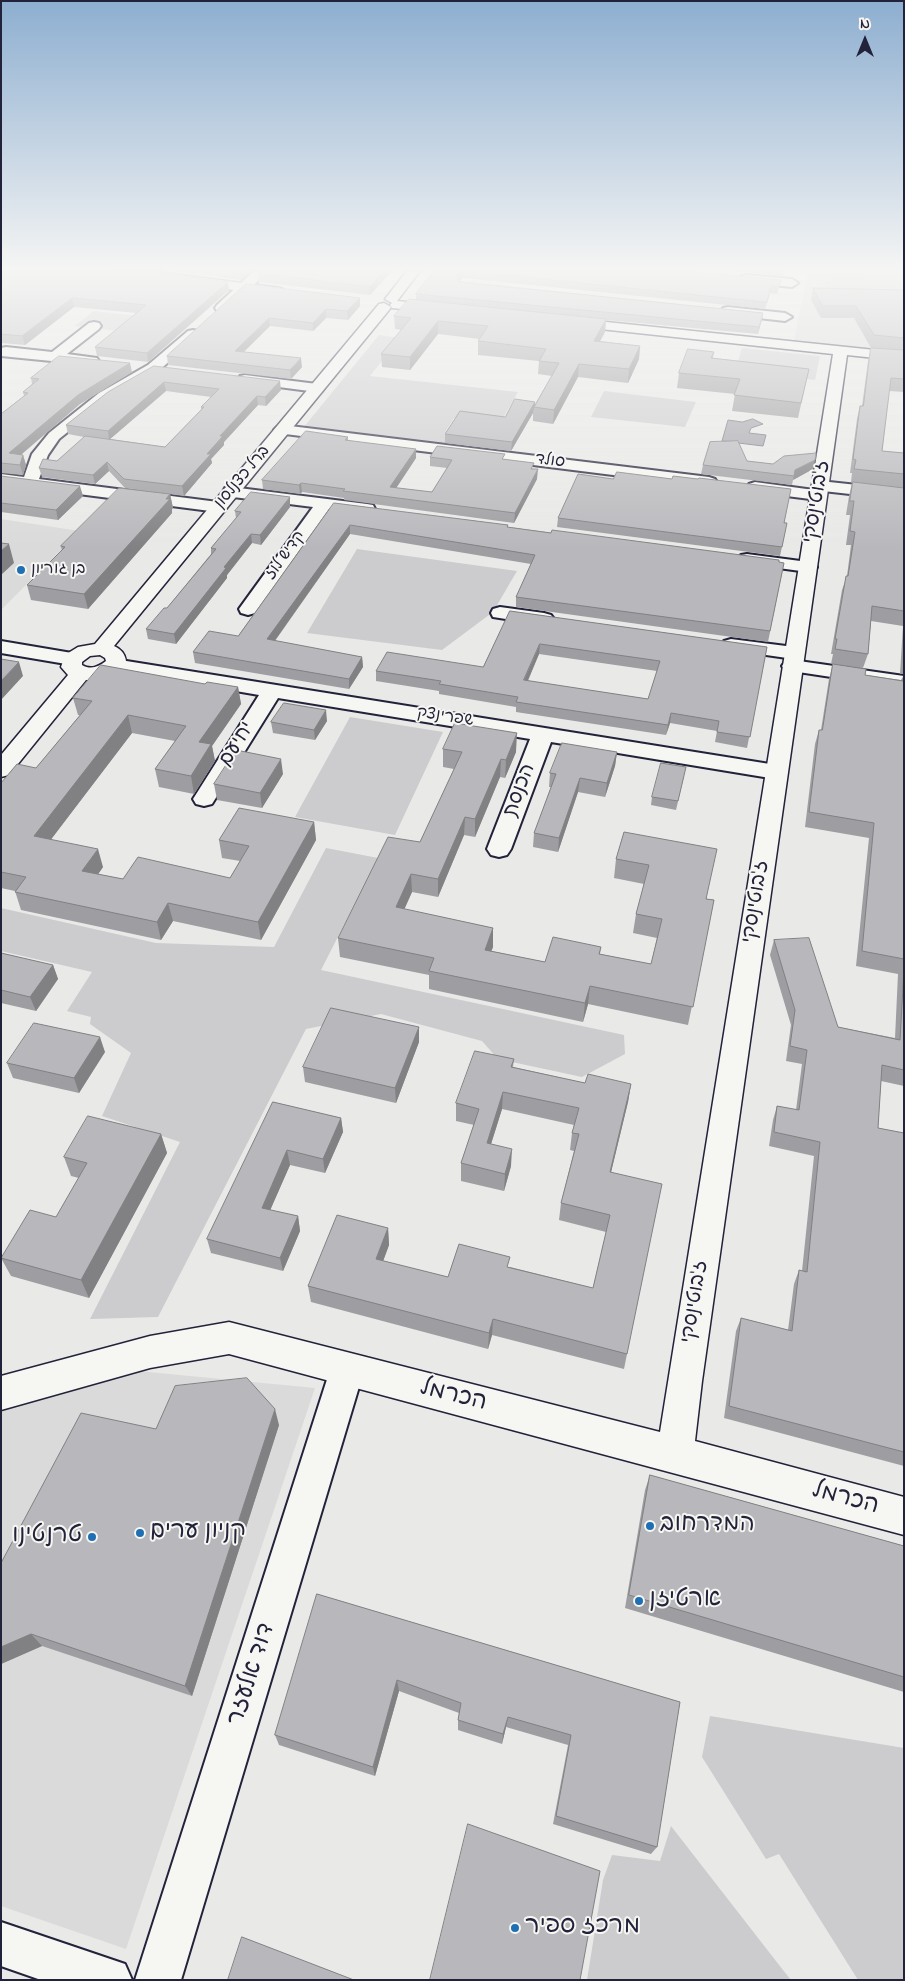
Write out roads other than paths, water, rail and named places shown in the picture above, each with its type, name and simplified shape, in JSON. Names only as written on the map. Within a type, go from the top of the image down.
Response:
[{"type":"street","points":[[30,482],[40,454],[54,436],[104,396],[158,363]]},
{"type":"street","name":"ברל כצנלסון","points":[[107,657],[218,507],[336,363]]},
{"type":"street","name":"ז'בוטינסקי","points":[[675,1454],[684,1381],[838,363]]},
{"type":"street","points":[[133,366],[172,370]]},
{"type":"street","points":[[230,378],[317,388]]},
{"type":"street","name":"סולד","points":[[282,430],[724,484]]},
{"type":"street","points":[[1,479],[218,507]]},
{"type":"street","points":[[743,486],[904,495]]},
{"type":"street","points":[[231,492],[382,511]]},
{"type":"street","name":"קדיש לוז","points":[[248,609],[324,504]]},
{"type":"street","points":[[730,557],[808,567]]},
{"type":"street","points":[[500,612],[559,621]]},
{"type":"street","points":[[716,642],[793,660],[904,682]]},
{"type":"street","points":[[1,647],[77,666],[96,674],[104,672],[107,657]]},
{"type":"street","name":"שפרינצק","points":[[107,657],[272,690],[776,772]]},
{"type":"street","points":[[1,770],[77,666]]},
{"type":"street","name":"יחיעם","points":[[204,800],[272,690]]},
{"type":"street","name":"הכנסת","points":[[499,849],[543,734]]},
{"type":"street","name":"הכרמל","points":[[1,1393],[150,1352],[229,1338],[675,1454],[904,1516]]},
{"type":"street","name":"דוד אלעזר","points":[[158,1980],[347,1370]]},
{"type":"street","points":[[1,1944],[109,1980]]},
{"type":"place","name":"בן גוריון","points":[[21,570]]},
{"type":"place","name":"המדרחוב","points":[[650,1526]]},
{"type":"place","name":"קניון ערים","points":[[140,1533]]},
{"type":"place","name":"טרנטינו","points":[[92,1537]]},
{"type":"place","name":"ארטיזן","points":[[639,1601]]},
{"type":"place","name":"מרכז ספיר","points":[[515,1928]]}]
